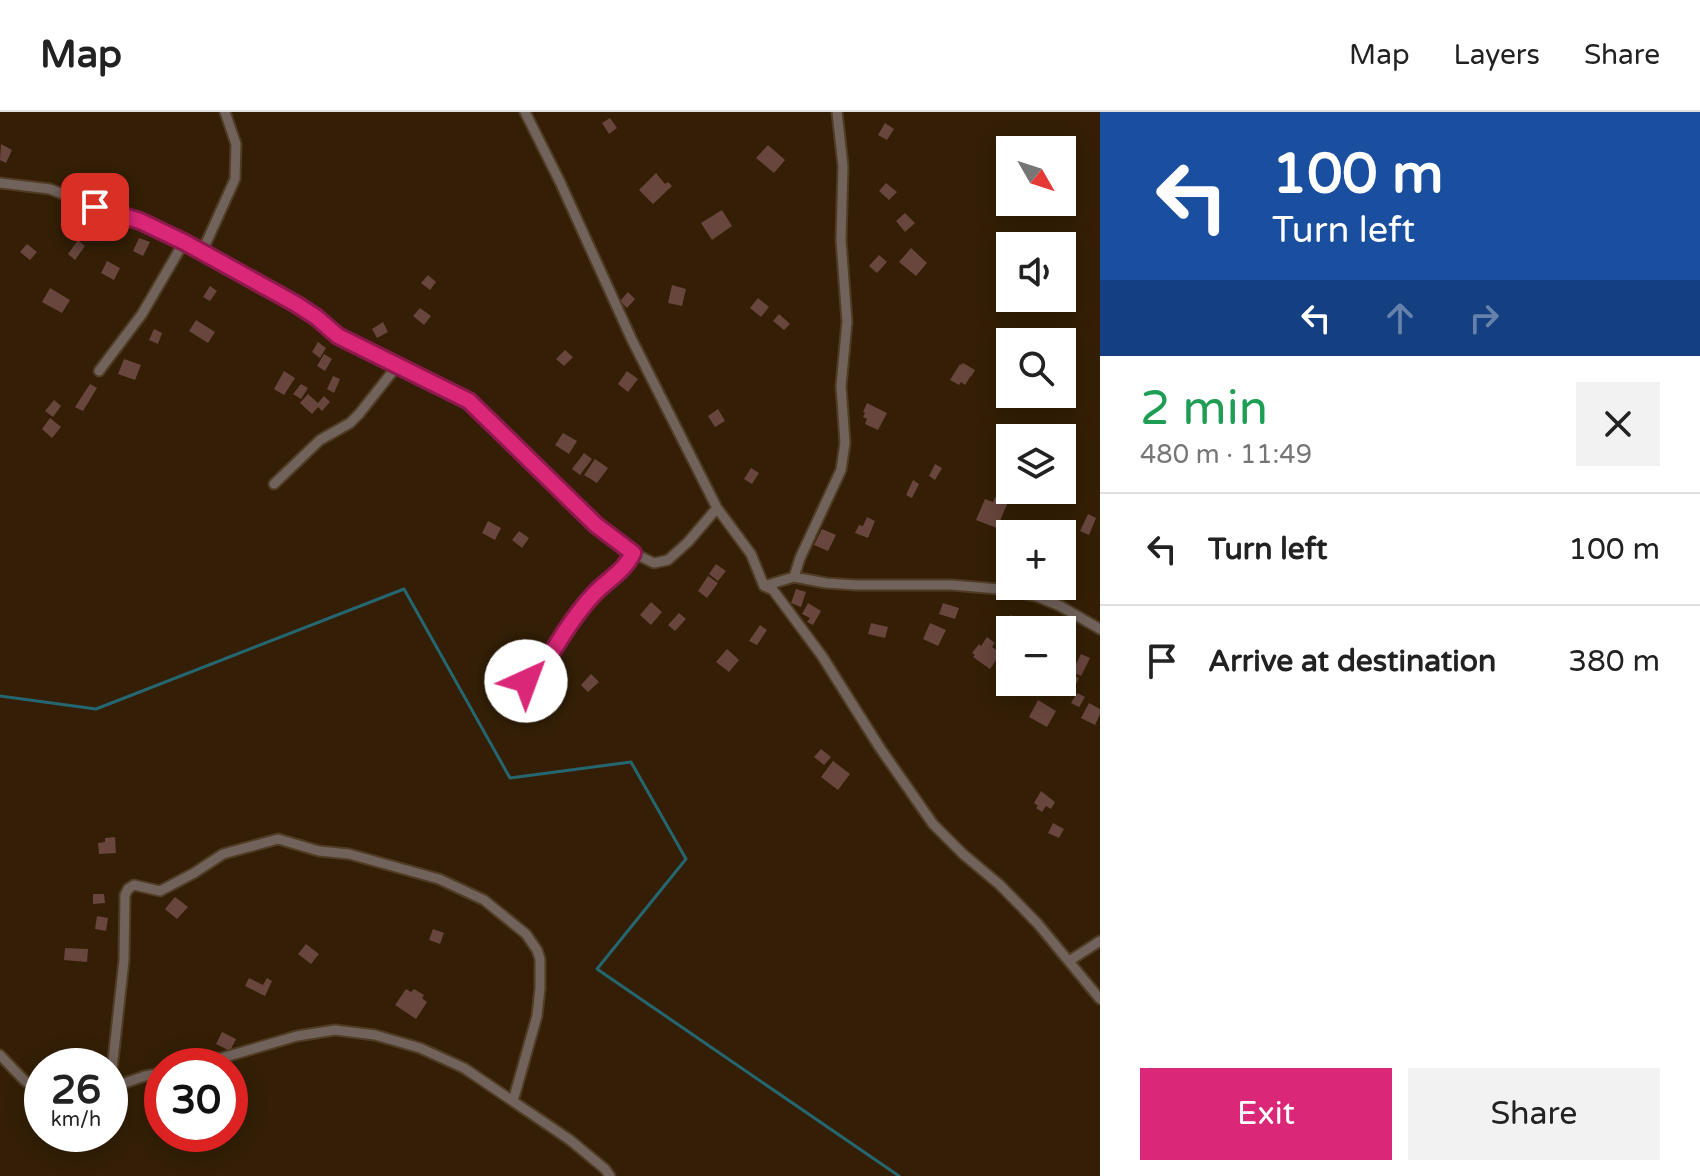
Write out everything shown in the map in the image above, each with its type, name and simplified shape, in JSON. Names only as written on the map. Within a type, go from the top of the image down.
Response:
[{"type":"street","points":[[202,252],[235,179],[236,144],[225,112]]},
{"type":"street","points":[[525,112],[632,340],[717,508],[751,554],[764,586],[773,590],[822,656],[933,824],[1000,885],[1100,999]]},
{"type":"street","points":[[794,577],[841,470],[845,443],[841,386],[847,322],[841,240],[843,166],[837,112]]},
{"type":"street","points":[[0,183],[50,189],[140,221],[296,304],[338,336],[469,401],[596,525],[633,553],[654,563],[668,560],[717,508]]},
{"type":"street","points":[[99,371],[142,314],[184,242]]},
{"type":"street","points":[[274,484],[320,440],[350,423],[397,366]]},
{"type":"street","points":[[519,679],[534,679],[540,673],[593,595],[628,565],[633,553]]},
{"type":"street","points":[[764,586],[794,577],[856,585],[952,585],[1010,590],[1060,606],[1100,629]]},
{"type":"street","points":[[114,1048],[128,889],[134,885],[160,891],[223,854],[278,839],[319,851],[349,854],[439,879],[484,900],[526,934],[540,959],[540,988],[537,1016],[513,1101]]},
{"type":"street","points":[[1069,961],[1100,941]]},
{"type":"street","points":[[248,1050],[297,1036],[335,1030],[375,1035],[420,1048],[464,1068],[513,1101],[570,1140],[610,1176]]},
{"type":"street","points":[[0,1055],[24,1080]]},
{"type":"building","points":[[610,118],[617,128],[609,134],[602,123]]},
{"type":"building","points":[[885,123],[894,129],[887,140],[878,135]]},
{"type":"building","points":[[1,144],[12,150],[6,163],[0,160]]},
{"type":"building","points":[[768,145],[785,160],[774,173],[756,158]]},
{"type":"building","points":[[656,173],[665,184],[668,182],[672,186],[653,204],[639,190]]},
{"type":"building","points":[[886,183],[897,192],[889,200],[879,191]]},
{"type":"building","points":[[722,210],[732,226],[712,240],[701,223]]},
{"type":"building","points":[[905,213],[915,223],[905,232],[896,221]]},
{"type":"building","points":[[139,238],[150,242],[143,256],[133,251]]},
{"type":"building","points":[[78,240],[85,246],[75,260],[68,254]]},
{"type":"building","points":[[27,244],[37,252],[30,260],[20,252]]},
{"type":"building","points":[[911,248],[927,263],[916,276],[899,262]]},
{"type":"building","points":[[879,255],[887,262],[877,273],[869,266]]},
{"type":"building","points":[[107,261],[120,268],[114,280],[101,273]]},
{"type":"building","points":[[428,275],[436,282],[430,290],[421,283]]},
{"type":"building","points":[[672,285],[686,289],[682,306],[668,303]]},
{"type":"building","points":[[210,286],[217,291],[210,301],[203,297]]},
{"type":"building","points":[[50,288],[70,300],[62,313],[42,302]]},
{"type":"building","points":[[628,292],[635,299],[627,308],[620,301]]},
{"type":"building","points":[[758,298],[769,307],[761,317],[750,308]]},
{"type":"building","points":[[420,308],[431,316],[424,325],[413,316]]},
{"type":"building","points":[[779,314],[790,324],[784,330],[773,321]]},
{"type":"building","points":[[196,320],[215,332],[208,343],[189,331]]},
{"type":"building","points":[[383,322],[388,332],[377,338],[372,329]]},
{"type":"building","points":[[154,329],[162,333],[158,344],[149,340]]},
{"type":"building","points":[[318,342],[326,348],[320,358],[312,352]]},
{"type":"building","points":[[565,350],[573,357],[564,366],[556,359]]},
{"type":"building","points":[[324,354],[332,359],[325,371],[317,366]]},
{"type":"building","points":[[124,359],[141,365],[135,380],[118,374]]},
{"type":"building","points":[[963,363],[975,370],[965,385],[961,382],[959,385],[950,380]]},
{"type":"building","points":[[284,371],[295,378],[284,395],[274,389]]},
{"type":"building","points":[[627,371],[638,379],[628,392],[618,384]]},
{"type":"building","points":[[333,376],[340,379],[334,393],[327,389]]},
{"type":"building","points":[[90,384],[97,388],[83,411],[75,407]]},
{"type":"building","points":[[301,384],[308,388],[301,399],[293,394]]},
{"type":"building","points":[[308,394],[318,403],[324,396],[330,402],[322,411],[318,407],[312,414],[300,403]]},
{"type":"building","points":[[54,400],[61,406],[53,417],[45,411]]},
{"type":"building","points":[[867,403],[887,413],[878,430],[865,424],[867,419],[863,417],[863,412]]},
{"type":"building","points":[[718,409],[725,421],[715,427],[708,416]]},
{"type":"building","points":[[50,418],[61,427],[52,438],[42,429]]},
{"type":"building","points":[[563,433],[577,441],[569,454],[555,445]]},
{"type":"building","points":[[584,453],[592,459],[580,475],[572,469]]},
{"type":"building","points":[[595,459],[608,468],[597,483],[584,475]]},
{"type":"building","points":[[935,464],[942,468],[935,480],[929,476]]},
{"type":"building","points":[[751,468],[759,473],[752,484],[744,479]]},
{"type":"building","points":[[913,480],[919,484],[912,498],[906,495]]},
{"type":"building","points":[[995,497],[996,504],[1007,504],[1000,520],[996,520],[996,528],[976,520],[985,499],[993,502]]},
{"type":"building","points":[[1088,514],[1096,518],[1089,535],[1080,531]]},
{"type":"building","points":[[867,517],[875,521],[868,538],[855,533]]},
{"type":"building","points":[[488,521],[501,528],[495,540],[482,533]]},
{"type":"building","points":[[822,529],[836,535],[828,551],[814,545]]},
{"type":"building","points":[[519,531],[529,538],[522,548],[512,540]]},
{"type":"building","points":[[716,564],[726,571],[718,581],[709,574]]},
{"type":"building","points":[[708,576],[718,583],[707,598],[698,591]]},
{"type":"building","points":[[796,589],[806,592],[801,607],[791,603]]},
{"type":"building","points":[[651,602],[662,612],[651,625],[640,615]]},
{"type":"building","points":[[808,603],[821,611],[813,625],[807,622],[810,618],[802,614]]},
{"type":"building","points":[[943,603],[959,608],[955,619],[939,614]]},
{"type":"building","points":[[679,613],[686,619],[675,631],[668,625]]},
{"type":"building","points":[[871,623],[888,627],[885,638],[868,634]]},
{"type":"building","points":[[930,623],[946,630],[938,646],[923,639]]},
{"type":"building","points":[[760,625],[767,630],[757,645],[749,641]]},
{"type":"building","points":[[987,637],[995,643],[992,647],[996,650],[996,660],[990,669],[973,657],[975,655],[972,653],[979,644],[981,646]]},
{"type":"building","points":[[727,649],[739,660],[729,672],[716,662]]},
{"type":"building","points":[[1081,654],[1090,658],[1081,676],[1076,674]]},
{"type":"building","points":[[591,674],[599,682],[588,692],[581,685]]},
{"type":"building","points":[[505,683],[516,691],[511,698],[500,690]]},
{"type":"building","points":[[1076,695],[1085,697],[1079,707],[1071,703]]},
{"type":"building","points":[[1038,700],[1056,711],[1047,727],[1029,717]]},
{"type":"building","points":[[1089,703],[1100,709],[1095,725],[1081,718]]},
{"type":"building","points":[[821,749],[831,757],[824,765],[814,757]]},
{"type":"building","points":[[833,761],[850,774],[838,790],[821,777]]},
{"type":"building","points":[[1041,791],[1055,802],[1051,809],[1046,806],[1042,812],[1034,803]]},
{"type":"building","points":[[1053,823],[1064,829],[1059,838],[1048,833]]},
{"type":"building","points":[[115,837],[116,853],[99,854],[98,843]]},
{"type":"building","points":[[93,894],[104,894],[105,903],[93,904]]},
{"type":"building","points":[[175,897],[188,907],[177,919],[165,909]]},
{"type":"building","points":[[97,916],[108,918],[106,931],[95,929]]},
{"type":"building","points":[[433,929],[444,933],[440,944],[429,940]]},
{"type":"building","points":[[306,944],[319,954],[311,964],[298,954]]},
{"type":"building","points":[[65,948],[88,949],[87,962],[64,960]]},
{"type":"building","points":[[249,978],[263,985],[267,978],[272,981],[265,996],[245,986]]},
{"type":"building","points":[[406,989],[411,992],[414,989],[424,995],[422,998],[427,1002],[416,1019],[395,1005]]},
{"type":"building","points":[[222,1032],[236,1039],[232,1048],[216,1044]]},
{"type":"waterway","points":[[0,696],[96,709],[404,589],[510,778],[631,762],[686,859],[597,969],[899,1176]]},
{"type":"route","points":[[95,207],[140,221],[184,242],[296,304],[338,336],[469,401],[596,525],[633,553],[628,565],[593,595],[540,673],[526,681]]}]
